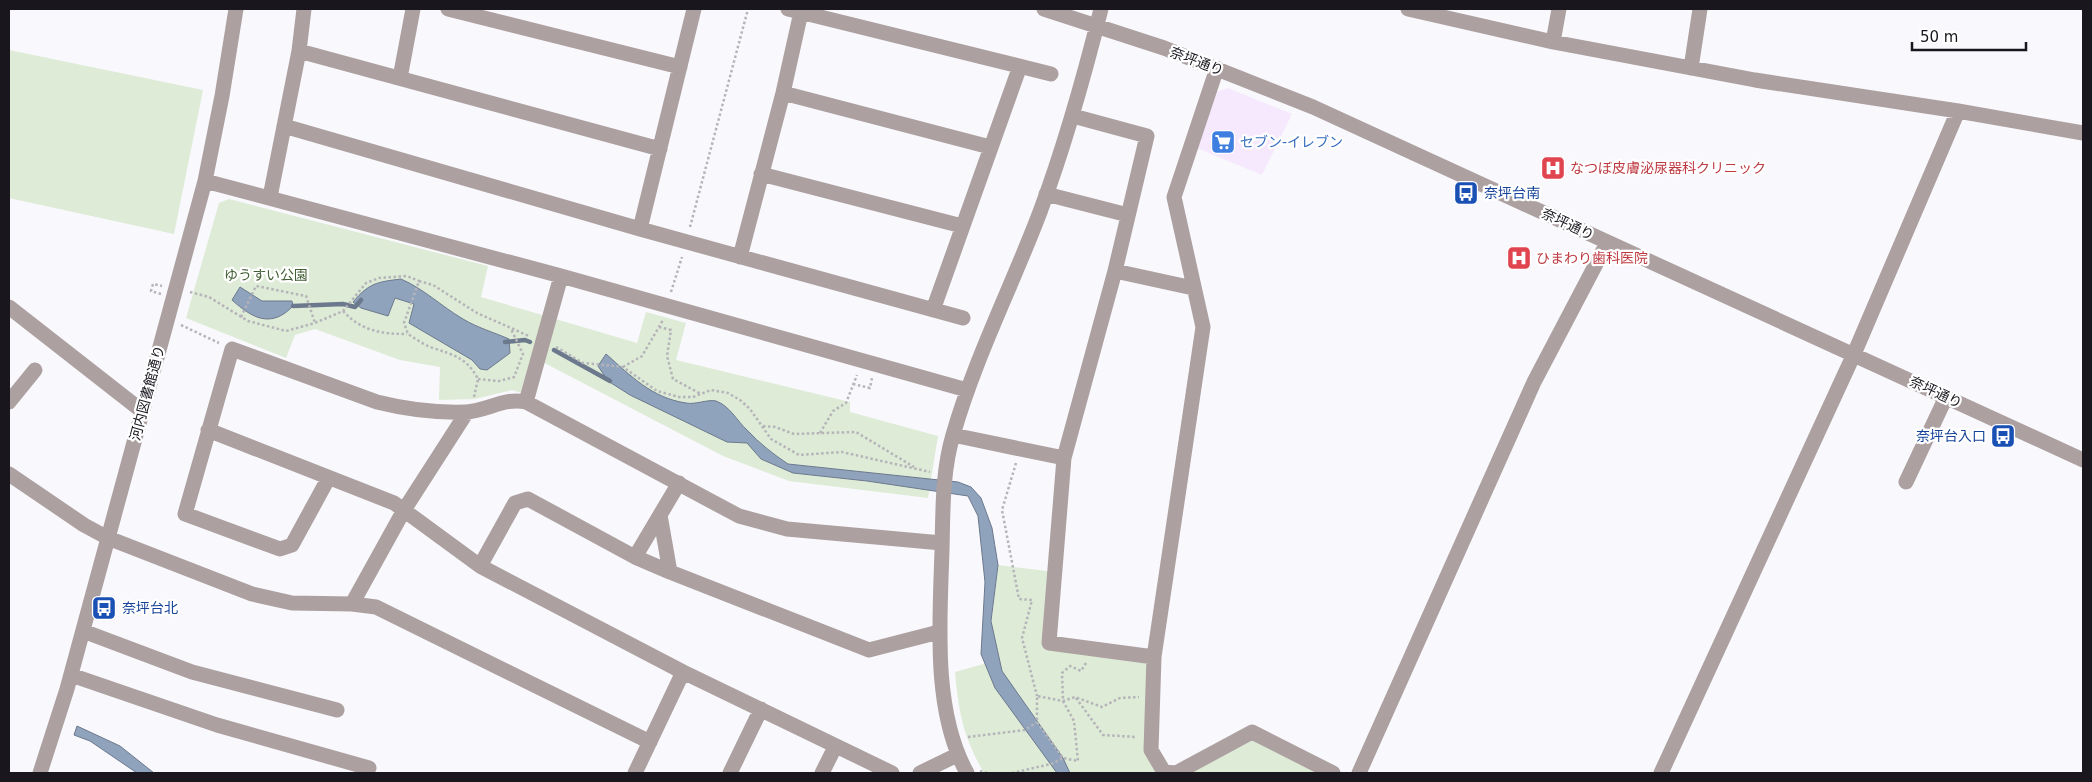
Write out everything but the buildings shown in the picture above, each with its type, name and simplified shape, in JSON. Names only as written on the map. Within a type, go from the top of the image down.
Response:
[{"type":"street","name":"河内図書館通り","points":[[40,773],[71,675],[205,181],[222,96],[236,9]]},
{"type":"street","points":[[270,197],[299,51],[304,9]]},
{"type":"street","points":[[400,78],[413,9]]},
{"type":"street","points":[[448,9],[680,67]]},
{"type":"street","points":[[640,229],[694,9]]},
{"type":"street","name":"奈坪通り","points":[[1044,9],[1097,25],[1217,68],[1313,107],[2083,460]]},
{"type":"street","points":[[967,773],[957,755],[946,712],[939,632],[945,466],[952,435],[968,390],[1046,194],[1073,116],[1101,9]]},
{"type":"street","points":[[1408,9],[1475,16],[1553,42],[1690,68],[2083,133]]},
{"type":"street","points":[[1553,42],[1559,9]]},
{"type":"street","points":[[1690,68],[1700,9]]},
{"type":"street","points":[[740,257],[782,94],[794,10],[1051,74]]},
{"type":"street","points":[[299,51],[660,149]]},
{"type":"street","points":[[933,310],[1020,66]]},
{"type":"street","points":[[1217,68],[1174,196],[1202,327],[1154,657],[1151,750],[1164,772],[1176,773],[1252,732],[1333,773]]},
{"type":"street","points":[[782,94],[990,147]]},
{"type":"street","points":[[1661,773],[1854,354],[1958,111]]},
{"type":"street","points":[[1073,116],[1147,136],[1115,271],[1064,458],[1049,642],[1154,657]]},
{"type":"street","points":[[284,126],[640,229],[963,318]]},
{"type":"street","points":[[762,174],[962,226]]},
{"type":"street","points":[[205,181],[561,276],[666,311],[870,362],[968,390]]},
{"type":"street","points":[[1046,194],[1128,215]]},
{"type":"street","points":[[1359,773],[1534,382],[1607,243]]},
{"type":"street","points":[[1115,271],[1194,288]]},
{"type":"street","points":[[526,402],[561,276]]},
{"type":"street","points":[[9,307],[142,411]]},
{"type":"street","points":[[328,479],[292,545],[280,550],[185,514],[232,348],[377,402],[400,408],[470,406],[515,399],[526,402],[739,516],[787,529],[942,543]]},
{"type":"street","points":[[9,402],[36,370]]},
{"type":"street","points":[[1906,482],[1946,397]]},
{"type":"street","points":[[352,604],[404,510],[470,406]]},
{"type":"street","points":[[208,430],[328,479],[394,503],[480,566],[683,672],[892,773]]},
{"type":"street","points":[[952,435],[1064,458]]},
{"type":"street","points":[[9,474],[84,525],[108,538],[252,594],[292,603],[352,604],[376,607],[650,742]]},
{"type":"street","points":[[635,557],[678,483]]},
{"type":"street","points":[[480,566],[515,503],[528,499],[635,557],[869,650],[939,632]]},
{"type":"street","points":[[660,515],[670,572]]},
{"type":"street","points":[[82,631],[192,672],[336,710]]},
{"type":"street","points":[[635,773],[683,672]]},
{"type":"street","points":[[71,675],[217,725],[369,768]]},
{"type":"street","points":[[730,773],[761,709]]},
{"type":"street","points":[[822,773],[835,747]]},
{"type":"street","points":[[920,773],[957,755]]},
{"type":"path","points":[[623,367],[642,356],[666,311],[748,9]]},
{"type":"path","points":[[188,292],[209,297],[248,321],[286,331],[315,323],[343,311],[366,283],[378,278],[407,276],[433,285],[476,313],[511,329],[532,336]]},
{"type":"path","points":[[408,334],[404,323],[419,281]]},
{"type":"path","points":[[151,291],[153,284],[171,288]]},
{"type":"path","points":[[241,317],[256,286],[306,296],[315,323]]},
{"type":"path","points":[[343,311],[352,321],[374,332],[408,334],[431,348],[455,354],[473,369],[478,379],[470,406]]},
{"type":"path","points":[[167,319],[232,348]]},
{"type":"path","points":[[659,327],[671,330],[667,356],[673,379],[701,394]]},
{"type":"path","points":[[478,379],[499,381],[514,377],[523,354],[511,329]]},
{"type":"path","points":[[553,344],[583,363],[623,367],[657,391],[679,397],[693,397],[711,390],[728,393],[740,400],[771,439],[799,455],[842,452],[918,469],[856,432],[794,434],[775,427],[762,426]]},
{"type":"path","points":[[854,384],[870,388],[870,362]]},
{"type":"path","points":[[820,433],[834,411],[846,403],[854,384],[870,362]]},
{"type":"path","points":[[1020,449],[1002,510],[1019,599],[1032,600],[1022,638],[1037,696],[1037,722],[1063,758]]},
{"type":"path","points":[[1012,773],[1051,764],[1063,758],[1078,761],[1074,721],[1063,701],[1062,673],[1065,668],[1070,666],[1081,671]]},
{"type":"path","points":[[1037,696],[1063,701],[1075,697],[1102,707],[1120,698]]},
{"type":"path","points":[[1075,697],[1103,735],[1152,738]]},
{"type":"path","points":[[966,737],[1025,730],[1037,722]]},
{"type":"shaded area","points":[[1228,88],[1292,114],[1262,175],[1194,147],[1216,92]]},
{"type":"green space","points":[[9,50],[203,90],[174,234],[9,198]]},
{"type":"green space","name":"ゆうすい公園","points":[[229,199],[488,266],[481,297],[637,343],[646,312],[686,323],[676,360],[850,402],[850,412],[938,436],[928,498],[789,481],[723,456],[533,357],[522,393],[512,390],[475,399],[439,400],[440,367],[400,360],[315,329],[295,335],[286,358],[186,318],[219,203]]},
{"type":"green space","points":[[998,565],[1055,572],[1050,642],[1154,657],[1152,738],[1164,772],[1252,732],[1333,773],[984,773],[971,748],[963,724],[955,672],[987,663]]},
{"type":"water","points":[[401,279],[469,322],[509,339],[510,353],[487,370],[480,369],[472,360],[409,323],[414,304],[395,298],[388,316],[361,308],[353,302],[374,284]]},
{"type":"water","points":[[240,287],[262,301],[292,301],[293,306],[277,317],[269,319],[254,316],[232,300]]},
{"type":"water","points":[[606,354],[643,385],[663,396],[686,403],[716,401],[721,403],[756,439],[788,464],[958,482],[971,487],[981,498],[992,528],[998,565],[991,621],[1002,671],[1063,758],[1070,773],[1057,773],[995,688],[981,654],[985,582],[978,516],[968,496],[867,481],[793,473],[761,459],[747,443],[727,442],[630,395],[608,381],[598,366]]},
{"type":"water","points":[[77,726],[120,746],[154,773],[137,773],[90,741],[74,735]]},
{"type":"waterway","points":[[293,306],[343,304],[355,307],[361,300]]},
{"type":"waterway","points":[[505,342],[525,340],[530,342]]},
{"type":"waterway","points":[[554,350],[610,381]]},
{"type":"place","name":"セブン-イレブン","points":[[1223,142]]},
{"type":"place","name":"なつぼ皮膚泌尿器科クリニック","points":[[1553,168]]},
{"type":"place","name":"奈坪台南","points":[[1466,193]]},
{"type":"place","name":"ひまわり歯科医院","points":[[1519,258]]},
{"type":"place","name":"奈坪台入口","points":[[2003,436]]},
{"type":"place","name":"奈坪台北","points":[[104,608]]}]
